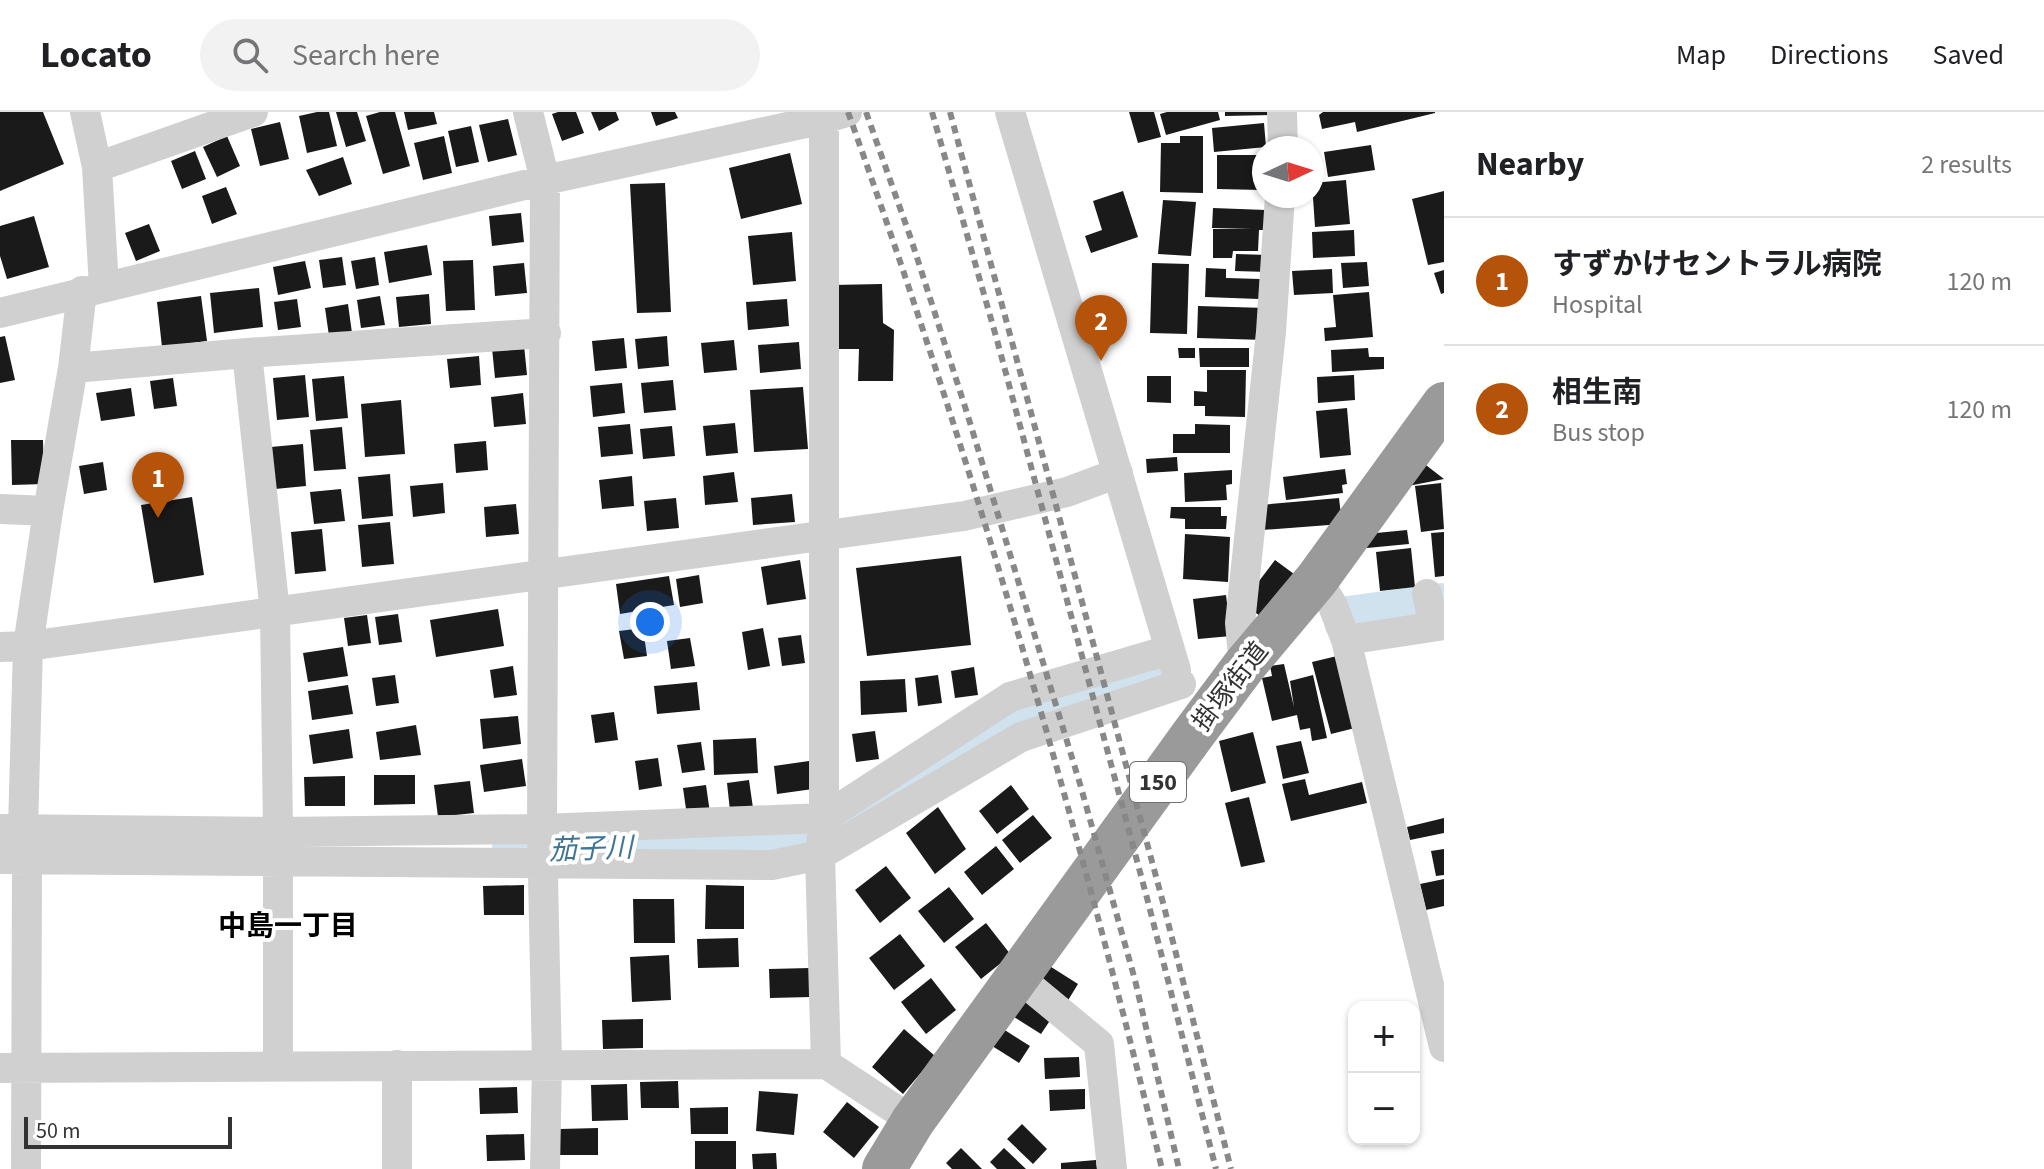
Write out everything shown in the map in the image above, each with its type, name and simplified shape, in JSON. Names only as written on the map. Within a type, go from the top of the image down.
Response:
[{"type":"highway","name":"掛塚街道","points":[[884,1169],[913,1121],[1194,733],[1244,666],[1317,579],[1444,404]]},
{"type":"street","points":[[26,1169],[14,1068],[14,646],[48,511],[73,368],[93,289],[97,167],[85,112]]},
{"type":"street","points":[[97,167],[253,112]]},
{"type":"street","points":[[528,112],[545,180],[542,575],[542,865],[547,1064],[545,1169]]},
{"type":"street","points":[[1010,112],[1194,733]]},
{"type":"street","points":[[1282,112],[1283,136]]},
{"type":"street","points":[[0,313],[545,180],[831,114],[823,537],[824,818],[820,855],[826,1064]]},
{"type":"street","points":[[1244,666],[1240,623],[1271,332],[1279,208]]},
{"type":"street","points":[[73,368],[546,333]]},
{"type":"street","points":[[247,353],[275,612],[278,832]]},
{"type":"street","points":[[14,646],[964,516],[1067,492],[1118,473]]},
{"type":"street","points":[[0,509],[48,511]]},
{"type":"street","points":[[1317,579],[1333,606],[1346,640],[1444,1047]]},
{"type":"street","points":[[1346,640],[1439,625],[1427,594]]},
{"type":"street","points":[[12,829],[278,832],[542,829],[824,818],[1010,697],[1169,650]]},
{"type":"street","points":[[14,859],[772,865],[820,855],[1021,737],[1181,684]]},
{"type":"street","points":[[278,862],[278,1066]]},
{"type":"street","points":[[1017,976],[1099,1044],[1112,1169]]},
{"type":"street","points":[[14,1068],[826,1064],[913,1121]]},
{"type":"street","points":[[397,1065],[397,1169]]},
{"type":"building","points":[[0,112],[43,112],[64,164],[0,191]]},
{"type":"building","points":[[329,112],[337,146],[307,153],[299,116]]},
{"type":"building","points":[[336,112],[357,112],[366,141],[346,147]]},
{"type":"building","points":[[395,112],[410,166],[383,174],[366,116]]},
{"type":"building","points":[[404,112],[434,112],[437,124],[408,130]]},
{"type":"building","points":[[576,112],[584,133],[562,141],[552,114]]},
{"type":"building","points":[[591,112],[616,112],[619,120],[599,131]]},
{"type":"building","points":[[651,112],[675,112],[678,118],[656,126]]},
{"type":"building","points":[[1129,112],[1154,112],[1161,137],[1138,143]]},
{"type":"building","points":[[1218,112],[1220,120],[1166,135],[1160,114]]},
{"type":"building","points":[[1225,112],[1275,112],[1275,115],[1225,116]]},
{"type":"building","points":[[1323,112],[1435,113],[1357,132],[1355,122],[1322,129],[1319,115]]},
{"type":"building","points":[[508,119],[517,155],[488,162],[479,125]]},
{"type":"building","points":[[280,122],[289,159],[260,166],[251,129]]},
{"type":"building","points":[[1264,123],[1265,136],[1252,136],[1252,148],[1214,152],[1212,128]]},
{"type":"building","points":[[471,126],[479,162],[456,167],[448,131]]},
{"type":"building","points":[[227,136],[240,166],[217,177],[203,147]]},
{"type":"building","points":[[444,136],[452,173],[423,180],[414,143]]},
{"type":"building","points":[[1180,136],[1203,136],[1203,193],[1160,192],[1161,143],[1180,143]]},
{"type":"building","points":[[1371,145],[1375,170],[1328,177],[1324,152]]},
{"type":"building","points":[[195,151],[206,179],[182,189],[171,161]]},
{"type":"building","points":[[790,153],[802,204],[741,219],[729,168]]},
{"type":"building","points":[[1217,155],[1252,155],[1252,190],[1217,189]]},
{"type":"building","points":[[343,157],[352,184],[319,196],[306,170]]},
{"type":"building","points":[[1346,180],[1350,224],[1315,227],[1314,208],[1324,208],[1324,182]]},
{"type":"building","points":[[665,183],[671,312],[637,313],[630,184]]},
{"type":"building","points":[[226,187],[237,214],[212,224],[202,196]]},
{"type":"building","points":[[1123,191],[1138,237],[1091,253],[1085,236],[1102,230],[1093,201]]},
{"type":"building","points":[[1444,191],[1444,262],[1428,265],[1412,199]]},
{"type":"building","points":[[1163,200],[1196,202],[1191,256],[1158,254]]},
{"type":"building","points":[[1213,208],[1266,210],[1265,230],[1259,230],[1258,251],[1233,251],[1232,258],[1213,258],[1213,229],[1252,229],[1212,228]]},
{"type":"building","points":[[521,213],[524,242],[492,246],[489,216]]},
{"type":"building","points":[[34,216],[49,267],[7,279],[0,256],[0,226]]},
{"type":"building","points":[[149,224],[160,251],[136,261],[125,233]]},
{"type":"building","points":[[1354,230],[1355,256],[1313,258],[1312,232]]},
{"type":"building","points":[[792,232],[796,281],[753,285],[748,236]]},
{"type":"building","points":[[427,245],[432,275],[389,283],[384,252]]},
{"type":"building","points":[[1236,254],[1268,255],[1268,272],[1235,271]]},
{"type":"building","points":[[342,257],[346,285],[323,288],[319,260]]},
{"type":"building","points":[[375,257],[379,285],[356,289],[351,261]]},
{"type":"building","points":[[473,260],[475,310],[446,311],[443,261]]},
{"type":"building","points":[[305,261],[311,288],[278,295],[273,267]]},
{"type":"building","points":[[1367,262],[1369,286],[1343,288],[1341,263]]},
{"type":"building","points":[[524,263],[527,293],[495,296],[493,266]]},
{"type":"building","points":[[1152,263],[1189,264],[1187,334],[1150,333]]},
{"type":"building","points":[[1206,268],[1226,269],[1226,278],[1260,279],[1259,299],[1205,297]]},
{"type":"building","points":[[1332,269],[1333,293],[1294,295],[1292,271]]},
{"type":"building","points":[[1444,270],[1444,293],[1441,294],[1434,273]]},
{"type":"building","points":[[882,284],[883,323],[894,330],[893,381],[858,381],[859,349],[834,349],[833,285]]},
{"type":"building","points":[[259,288],[263,327],[214,333],[210,293]]},
{"type":"building","points":[[1369,292],[1373,337],[1325,341],[1324,328],[1336,327],[1333,295]]},
{"type":"building","points":[[429,294],[431,324],[399,327],[396,297]]},
{"type":"building","points":[[201,296],[207,341],[162,347],[157,302]]},
{"type":"building","points":[[380,296],[385,325],[361,328],[357,300]]},
{"type":"building","points":[[297,299],[301,327],[278,330],[274,302]]},
{"type":"building","points":[[787,299],[789,326],[748,330],[746,302]]},
{"type":"building","points":[[348,304],[352,333],[329,336],[325,308]]},
{"type":"building","points":[[1198,306],[1266,308],[1265,340],[1197,338]]},
{"type":"building","points":[[5,336],[15,380],[0,383],[0,337]]},
{"type":"building","points":[[667,336],[669,366],[638,369],[635,339]]},
{"type":"building","points":[[624,338],[627,368],[595,371],[592,341]]},
{"type":"building","points":[[734,340],[737,370],[704,373],[701,343]]},
{"type":"building","points":[[799,342],[801,369],[760,373],[758,345]]},
{"type":"building","points":[[524,345],[527,375],[495,378],[492,348]]},
{"type":"building","points":[[1178,348],[1195,348],[1195,358],[1179,358]]},
{"type":"building","points":[[1199,348],[1249,348],[1249,367],[1200,367]]},
{"type":"building","points":[[1368,348],[1369,357],[1384,357],[1384,369],[1332,372],[1331,350]]},
{"type":"building","points":[[479,356],[481,385],[450,388],[447,359]]},
{"type":"building","points":[[1207,370],[1246,370],[1245,417],[1205,416],[1205,406],[1194,406],[1194,391],[1207,392]]},
{"type":"building","points":[[305,375],[309,417],[277,420],[273,378]]},
{"type":"building","points":[[1354,375],[1355,400],[1318,403],[1317,377]]},
{"type":"building","points":[[344,376],[348,418],[316,421],[312,379]]},
{"type":"building","points":[[1147,376],[1171,376],[1171,403],[1147,402]]},
{"type":"building","points":[[173,378],[177,406],[154,409],[150,381]]},
{"type":"building","points":[[673,380],[676,410],[644,413],[641,383]]},
{"type":"building","points":[[622,383],[625,413],[593,417],[590,386]]},
{"type":"building","points":[[803,387],[808,449],[754,452],[750,390]]},
{"type":"building","points":[[131,388],[135,416],[101,421],[96,393]]},
{"type":"building","points":[[523,393],[526,424],[494,427],[491,397]]},
{"type":"building","points":[[401,400],[405,454],[365,457],[361,404]]},
{"type":"building","points":[[1347,408],[1351,455],[1320,458],[1316,411]]},
{"type":"building","points":[[735,423],[738,453],[706,456],[703,426]]},
{"type":"building","points":[[630,424],[633,454],[601,457],[598,427]]},
{"type":"building","points":[[1195,424],[1230,425],[1230,453],[1173,453],[1173,434],[1195,434]]},
{"type":"building","points":[[672,426],[675,456],[643,459],[640,429]]},
{"type":"building","points":[[342,427],[346,469],[314,471],[310,430]]},
{"type":"building","points":[[11,440],[43,440],[44,484],[12,485]]},
{"type":"building","points":[[486,441],[488,470],[456,473],[454,444]]},
{"type":"building","points":[[303,444],[306,486],[275,489],[271,447]]},
{"type":"building","points":[[1177,457],[1178,471],[1147,473],[1146,459]]},
{"type":"building","points":[[103,462],[107,490],[84,494],[79,466]]},
{"type":"building","points":[[1422,462],[1444,479],[1403,487]]},
{"type":"building","points":[[1345,469],[1347,484],[1342,485],[1343,493],[1286,500],[1283,477]]},
{"type":"building","points":[[1232,470],[1232,484],[1226,485],[1227,500],[1185,502],[1184,473]]},
{"type":"building","points":[[734,472],[738,502],[705,505],[703,476]]},
{"type":"building","points":[[390,474],[393,516],[362,519],[358,477]]},
{"type":"building","points":[[632,476],[634,506],[602,509],[599,480]]},
{"type":"building","points":[[443,483],[445,513],[413,517],[410,486]]},
{"type":"building","points":[[1441,483],[1444,529],[1421,532],[1415,486]]},
{"type":"building","points":[[341,489],[345,521],[314,524],[310,492]]},
{"type":"building","points":[[792,494],[795,522],[753,525],[751,498]]},
{"type":"building","points":[[192,497],[204,575],[154,583],[141,505]]},
{"type":"building","points":[[676,498],[679,528],[647,531],[644,501]]},
{"type":"building","points":[[1339,498],[1342,524],[1262,530],[1260,505]]},
{"type":"building","points":[[516,504],[519,534],[486,537],[484,507]]},
{"type":"building","points":[[1171,507],[1221,507],[1221,516],[1227,516],[1226,529],[1185,529],[1185,519],[1170,518]]},
{"type":"building","points":[[390,522],[394,564],[362,567],[358,525]]},
{"type":"building","points":[[322,529],[326,571],[295,574],[291,532]]},
{"type":"building","points":[[1407,530],[1409,544],[1367,548],[1366,534]]},
{"type":"building","points":[[1444,532],[1444,576],[1435,577],[1431,533]]},
{"type":"building","points":[[1185,534],[1230,537],[1228,582],[1183,579]]},
{"type":"building","points":[[1411,548],[1415,587],[1380,591],[1376,552]]},
{"type":"building","points":[[961,556],[971,645],[867,656],[856,568]]},
{"type":"building","points":[[800,560],[806,599],[767,605],[761,567]]},
{"type":"building","points":[[1275,560],[1294,574],[1263,618],[1253,611],[1256,585]]},
{"type":"building","points":[[699,575],[703,603],[680,607],[676,579]]},
{"type":"building","points":[[669,576],[674,605],[620,614],[616,584]]},
{"type":"building","points":[[1226,595],[1231,636],[1198,639],[1193,599]]},
{"type":"building","points":[[498,609],[504,646],[436,657],[430,620]]},
{"type":"building","points":[[398,614],[402,642],[379,645],[375,617]]},
{"type":"building","points":[[367,615],[371,643],[348,646],[344,618]]},
{"type":"building","points":[[643,628],[647,656],[624,659],[619,631]]},
{"type":"building","points":[[763,628],[770,666],[748,670],[742,632]]},
{"type":"building","points":[[801,635],[805,663],[782,666],[778,638]]},
{"type":"building","points":[[690,638],[695,666],[671,669],[667,641]]},
{"type":"building","points":[[343,647],[348,676],[308,682],[303,653]]},
{"type":"building","points":[[1337,656],[1355,728],[1331,734],[1312,662]]},
{"type":"building","points":[[1284,664],[1294,707],[1290,681],[1313,675],[1327,738],[1312,741],[1310,728],[1300,730],[1297,715],[1272,721],[1262,678],[1272,676],[1270,666]]},
{"type":"building","points":[[513,666],[517,695],[494,698],[490,670]]},
{"type":"building","points":[[974,667],[978,695],[955,698],[951,671]]},
{"type":"building","points":[[395,675],[399,703],[376,706],[372,678]]},
{"type":"building","points":[[938,675],[942,703],[918,706],[915,678]]},
{"type":"building","points":[[905,679],[907,712],[861,715],[860,681]]},
{"type":"building","points":[[697,682],[700,710],[657,714],[654,686]]},
{"type":"building","points":[[348,685],[353,714],[312,720],[308,691]]},
{"type":"building","points":[[614,712],[618,740],[595,743],[591,715]]},
{"type":"building","points":[[518,716],[521,744],[483,749],[480,719]]},
{"type":"building","points":[[416,725],[421,755],[380,760],[376,732]]},
{"type":"building","points":[[349,729],[353,758],[313,764],[309,735]]},
{"type":"building","points":[[875,731],[879,759],[856,762],[852,734]]},
{"type":"building","points":[[1253,732],[1266,783],[1231,792],[1219,741]]},
{"type":"building","points":[[756,738],[758,773],[714,775],[713,740]]},
{"type":"building","points":[[1301,741],[1309,773],[1283,779],[1276,746]]},
{"type":"building","points":[[701,742],[705,770],[682,773],[677,745]]},
{"type":"building","points":[[658,758],[662,786],[639,790],[635,761]]},
{"type":"building","points":[[522,759],[526,786],[484,792],[480,765]]},
{"type":"building","points":[[809,761],[813,789],[777,794],[774,766]]},
{"type":"building","points":[[374,775],[415,775],[415,804],[374,805]]},
{"type":"building","points":[[345,776],[345,806],[305,806],[304,777]]},
{"type":"building","points":[[1305,779],[1309,795],[1362,782],[1367,803],[1291,821],[1282,784]]},
{"type":"building","points":[[749,780],[753,808],[730,811],[727,783]]},
{"type":"building","points":[[470,781],[474,813],[438,817],[434,785]]},
{"type":"building","points":[[706,785],[710,813],[687,816],[683,788]]},
{"type":"building","points":[[1011,785],[1029,809],[997,834],[979,811]]},
{"type":"building","points":[[1249,797],[1265,862],[1241,867],[1225,803]]},
{"type":"building","points":[[938,807],[966,849],[935,874],[906,833]]},
{"type":"building","points":[[1033,815],[1052,838],[1020,863],[1002,840]]},
{"type":"building","points":[[1444,818],[1444,833],[1410,840],[1407,827]]},
{"type":"building","points":[[996,846],[1014,869],[982,895],[964,872]]},
{"type":"building","points":[[1444,849],[1444,875],[1436,876],[1431,851]]},
{"type":"building","points":[[886,866],[911,898],[880,923],[855,890]]},
{"type":"building","points":[[1444,879],[1444,906],[1426,910],[1420,884]]},
{"type":"building","points":[[524,885],[524,915],[484,915],[483,886]]},
{"type":"building","points":[[706,885],[744,886],[744,929],[705,929]]},
{"type":"building","points":[[949,887],[974,919],[944,943],[918,911]]},
{"type":"building","points":[[633,899],[674,899],[675,943],[634,943]]},
{"type":"building","points":[[986,923],[1011,955],[981,979],[955,947]]},
{"type":"building","points":[[900,934],[925,966],[894,990],[869,958]]},
{"type":"building","points":[[738,938],[739,967],[698,968],[697,939]]},
{"type":"building","points":[[669,955],[671,1000],[632,1002],[630,957]]},
{"type":"building","points":[[1048,965],[1078,984],[1067,1002],[1037,983]]},
{"type":"building","points":[[810,968],[811,997],[770,998],[769,969]]},
{"type":"building","points":[[931,978],[956,1010],[926,1034],[901,1002]]},
{"type":"building","points":[[1022,997],[1053,1016],[1041,1034],[1011,1015]]},
{"type":"building","points":[[643,1019],[643,1048],[603,1049],[602,1020]]},
{"type":"building","points":[[1000,1027],[1030,1046],[1019,1063],[989,1044]]},
{"type":"building","points":[[904,1029],[935,1056],[903,1094],[872,1067]]},
{"type":"building","points":[[1079,1057],[1080,1077],[1045,1079],[1044,1058]]},
{"type":"building","points":[[678,1081],[679,1108],[641,1108],[640,1082]]},
{"type":"building","points":[[627,1084],[628,1120],[592,1121],[591,1085]]},
{"type":"building","points":[[517,1087],[518,1113],[480,1114],[479,1088]]},
{"type":"building","points":[[1085,1089],[1085,1109],[1050,1111],[1049,1090]]},
{"type":"building","points":[[759,1091],[798,1094],[794,1135],[756,1131]]},
{"type":"building","points":[[847,1102],[879,1127],[854,1158],[823,1132]]},
{"type":"building","points":[[728,1107],[728,1134],[691,1134],[690,1108]]},
{"type":"building","points":[[1022,1124],[1047,1149],[1033,1164],[1007,1139]]},
{"type":"building","points":[[598,1128],[598,1155],[560,1155],[560,1129]]},
{"type":"building","points":[[524,1134],[525,1160],[487,1161],[486,1135]]},
{"type":"building","points":[[695,1141],[736,1141],[736,1169],[695,1169]]},
{"type":"building","points":[[961,1148],[982,1169],[952,1169],[946,1163]]},
{"type":"building","points":[[1004,1148],[1026,1169],[997,1169],[990,1162]]},
{"type":"building","points":[[776,1153],[777,1169],[753,1169],[752,1154]]},
{"type":"building","points":[[1096,1160],[1097,1169],[1061,1169],[1061,1163]]},
{"type":"waterway","name":"茄子川","points":[[1349,621],[1444,608]]},
{"type":"waterway","name":"茄子川","points":[[517,849],[798,839],[839,823],[1020,717],[1115,682],[1144,677]]},
{"type":"railway","points":[[848,112],[937,373],[1019,636],[1094,902],[1162,1169]]},
{"type":"railway","points":[[866,112],[967,413],[1080,784],[1135,980],[1179,1169]]},
{"type":"railway","points":[[932,112],[997,340],[1147,898],[1216,1169]]},
{"type":"railway","points":[[950,112],[1161,895],[1231,1169]]},
{"type":"place","name":"相生南","points":[[1101,361]]},
{"type":"place","name":"すずかけセントラル病院","points":[[158,518]]},
{"type":"district","name":"中島一丁目","points":[[288,925]]}]
